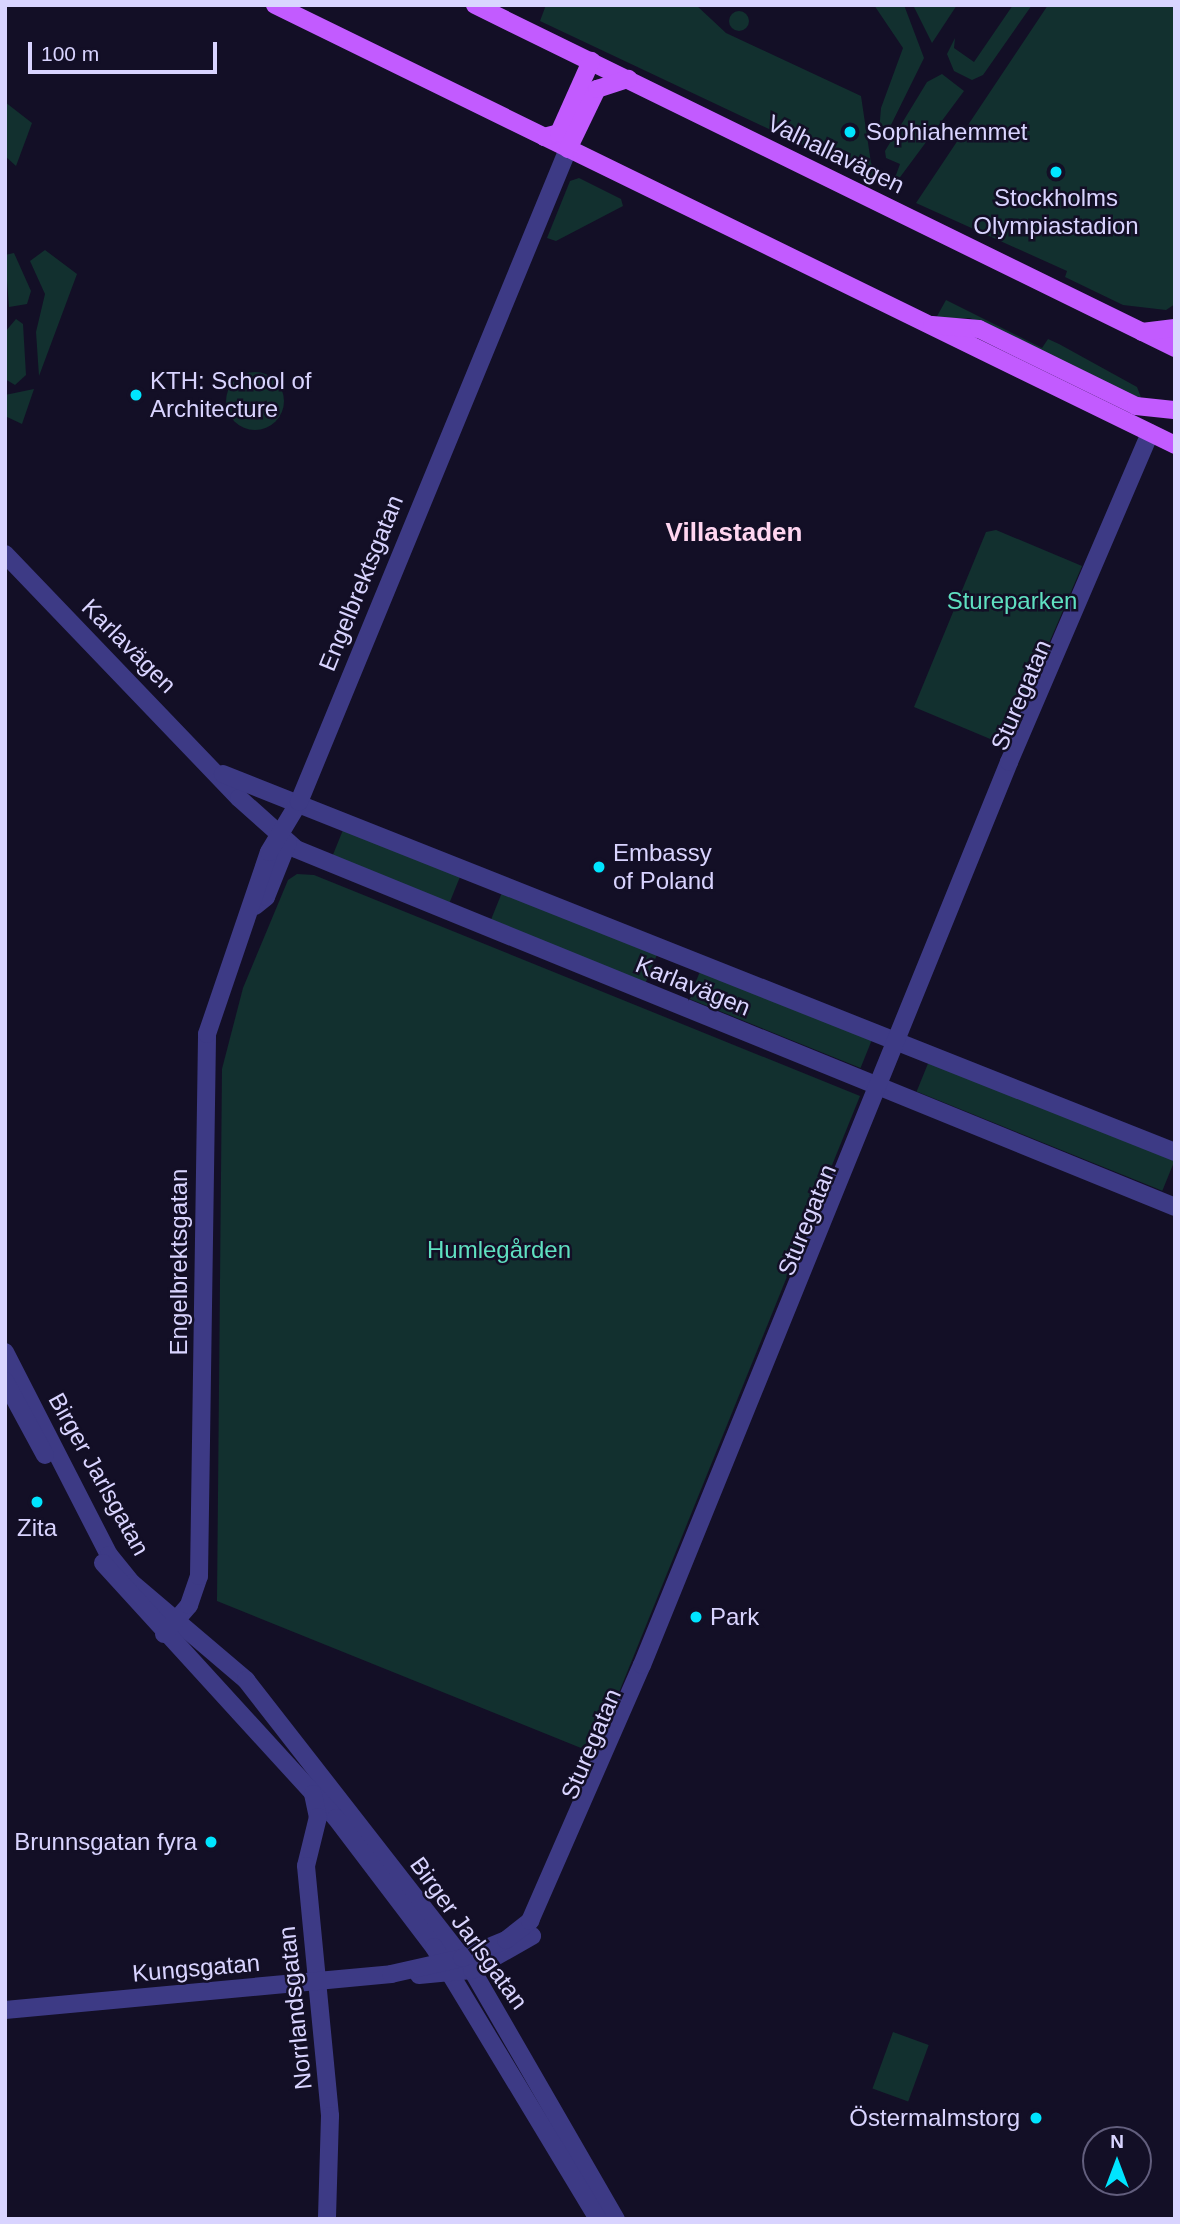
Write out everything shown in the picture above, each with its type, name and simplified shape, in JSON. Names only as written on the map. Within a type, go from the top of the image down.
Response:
[{"type":"main road","points":[[275,5],[1162,439],[1174,410],[1136,406],[978,329],[930,325]]},
{"type":"main road","name":"Valhallavägen","points":[[475,5],[1175,348]]},
{"type":"main road","points":[[544,136],[559,133],[591,61]]},
{"type":"main road","points":[[568,149],[597,89],[628,79]]},
{"type":"main road","points":[[1142,332],[1175,328]]},
{"type":"street","name":"Engelbrektsgatan","points":[[170,1627],[199,1576],[205,1047],[255,906],[266,897],[283,838],[568,149]]},
{"type":"street","name":"Sturegatan","points":[[457,1968],[514,1935],[536,1912],[902,1040],[1162,439]]},
{"type":"street","name":"Karlavägen","points":[[5,554],[283,838],[882,1089],[1175,1207]]},
{"type":"street","name":"Karlavägen","points":[[219,772],[264,794],[299,802],[902,1040],[1175,1152]]},
{"type":"street","name":"Birger Jarlsgatan","points":[[5,1352],[109,1555],[457,1968],[616,2219]]},
{"type":"street","name":"Birger Jarlsgatan","points":[[5,1381],[115,1583],[256,1694],[457,1968],[520,2066],[606,2219]]},
{"type":"street","points":[[236,1706],[256,1694]]},
{"type":"street","name":"Norrlandsgatan","points":[[313,1794],[318,1817],[306,1866],[330,2116],[327,2219]]},
{"type":"street","name":"Birger Jarlsgatan","points":[[457,1968],[598,2219]]},
{"type":"street","name":"Kungsgatan","points":[[5,2010],[457,1968]]},
{"type":"green space","points":[[546,5],[696,5],[726,33],[861,96],[871,163],[881,182],[540,21]]},
{"type":"green space","points":[[874,5],[904,5],[924,58],[887,133],[879,132],[881,108],[903,48]]},
{"type":"green space","points":[[913,5],[957,5],[932,43]]},
{"type":"green space","points":[[1013,5],[1032,5],[983,75],[972,80],[954,71],[947,54],[955,38],[954,48],[974,62]]},
{"type":"green space","name":"Stockholms Olympiastadion","points":[[1048,5],[1175,5],[1175,304],[1166,310],[1123,305],[1065,277],[1067,271],[916,203]]},
{"type":"green space","points":[[735,11],[743,11],[749,21],[743,31],[735,31],[729,25],[729,17]]},
{"type":"green space","points":[[942,74],[964,91],[892,188],[885,177],[896,175],[900,164],[886,158],[885,151],[927,82]]},
{"type":"green space","points":[[5,102],[32,123],[16,166],[5,156]]},
{"type":"green space","points":[[579,178],[621,199],[623,206],[556,241],[547,238],[570,181]]},
{"type":"green space","points":[[45,250],[77,274],[39,376],[36,332],[45,294],[30,261]]},
{"type":"green space","points":[[14,253],[31,291],[27,304],[9,307],[5,255]]},
{"type":"green space","points":[[946,300],[1042,348],[1048,339],[1059,344],[1137,387],[1142,400],[970,318],[936,318]]},
{"type":"green space","points":[[16,319],[23,324],[26,375],[15,385],[5,379],[5,332]]},
{"type":"green space","points":[[255,372],[266,374],[279,385],[284,401],[282,412],[271,425],[255,430],[244,428],[231,417],[226,401],[228,390],[239,377]]},
{"type":"green space","points":[[34,389],[22,424],[5,416],[5,395]]},
{"type":"green space","name":"Stureparken","points":[[996,530],[1082,566],[1008,739],[995,741],[914,707],[986,532]]},
{"type":"green space","points":[[345,825],[462,872],[449,905],[332,857]]},
{"type":"green space","name":"Humlegården","points":[[297,874],[314,875],[860,1096],[605,1727],[581,1748],[217,1601],[222,1069],[243,988],[288,880]]},
{"type":"green space","points":[[503,890],[658,953],[645,984],[490,922]]},
{"type":"green space","points":[[701,969],[873,1038],[861,1068],[689,999]]},
{"type":"green space","points":[[929,1061],[1175,1160],[1162,1191],[917,1092]]},
{"type":"green space","points":[[893,2032],[929,2045],[908,2101],[872,2088]]},
{"type":"place","name":"Sophiahemmet","points":[[850,132]]},
{"type":"place","name":"Stockholms Olympiastadion","points":[[1056,172]]},
{"type":"place","name":"KTH: School of Architecture","points":[[136,395]]},
{"type":"place","name":"Embassy of Poland","points":[[599,867]]},
{"type":"place","name":"Zita","points":[[37,1502]]},
{"type":"place","name":"Park","points":[[696,1617]]},
{"type":"place","name":"Brunnsgatan fyra","points":[[211,1842]]},
{"type":"place","name":"Östermalmstorg","points":[[1036,2118]]},
{"type":"district","name":"Villastaden","points":[[734,533]]}]
